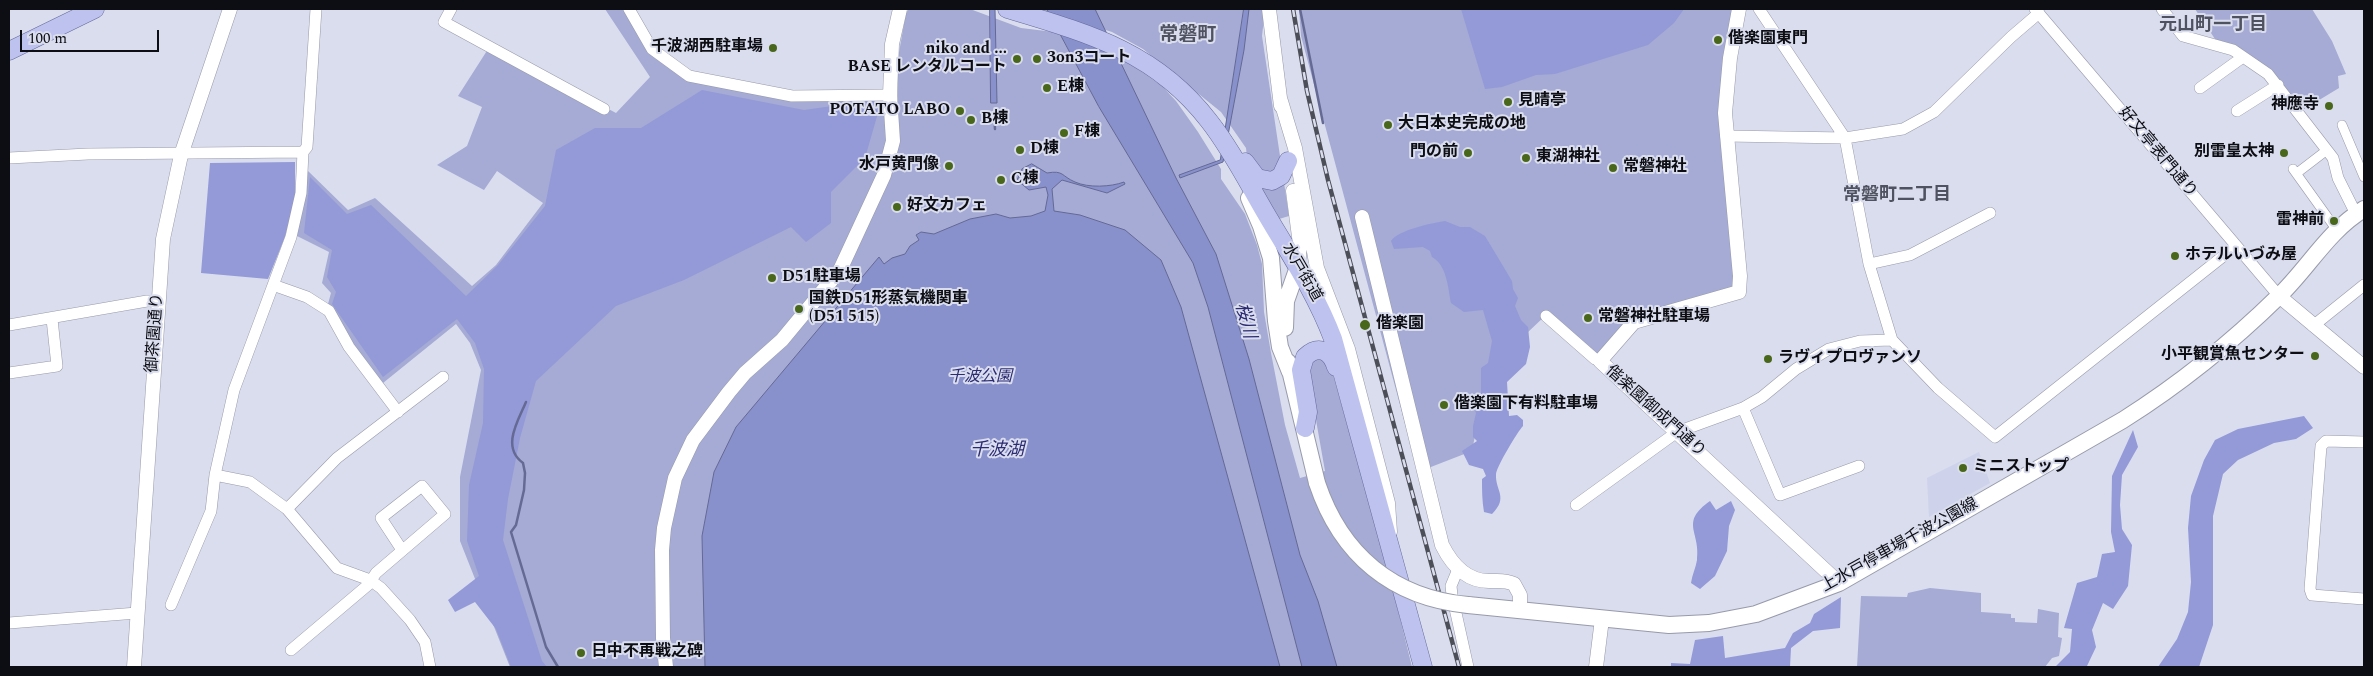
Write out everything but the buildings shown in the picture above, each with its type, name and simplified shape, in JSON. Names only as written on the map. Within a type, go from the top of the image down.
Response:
[{"type":"main road","points":[[9,51],[95,9]]},
{"type":"main road","name":"水戸街道","points":[[1006,9],[1090,34],[1133,54],[1160,73],[1197,107],[1209,121],[1298,267],[1327,322],[1350,394],[1423,667]]},
{"type":"main road","points":[[1197,107],[1207,131],[1244,189],[1262,226],[1271,258],[1274,310],[1280,347],[1290,372]]},
{"type":"main road","points":[[1209,121],[1225,131],[1247,166],[1262,180],[1272,181],[1282,176],[1288,161]]},
{"type":"main road","name":"上水戸停車場千波公園線","points":[[1298,267],[1291,281],[1284,314],[1290,372],[1317,483],[1336,526],[1355,551],[1374,570],[1418,595],[1448,603],[1602,620],[1669,625],[1732,620],[1784,605],[1839,582],[2123,420],[2158,398],[2202,365],[2279,296],[2336,229],[2360,211]]},
{"type":"main road","points":[[1305,428],[1308,412],[1301,370],[1305,357],[1309,353],[1324,350],[1330,353],[1340,381],[1350,394]]},
{"type":"street","name":"御茶園通り","points":[[134,667],[162,239],[181,155],[230,9]]},
{"type":"street","points":[[9,158],[88,154],[181,155],[302,152],[307,147],[316,9]]},
{"type":"street","points":[[451,9],[444,22],[604,109]]},
{"type":"street","points":[[629,9],[652,49],[689,76],[792,96],[890,95]]},
{"type":"street","points":[[666,667],[663,638],[662,550],[664,528],[676,478],[694,440],[729,392],[745,373],[782,340],[840,270],[884,175],[893,141],[890,95],[892,44],[900,9]]},
{"type":"street","points":[[1270,9],[1288,161],[1296,206],[1300,244],[1298,267]]},
{"type":"street","name":"偕楽園御成門通り","points":[[1738,9],[1725,113],[1740,276],[1739,292],[1634,322],[1600,361],[1839,582]]},
{"type":"street","points":[[1759,9],[1845,138],[1868,264],[1892,340],[1938,388],[1995,436],[2236,246]]},
{"type":"street","points":[[2162,9],[2183,36],[2233,50],[2268,74],[2333,158],[2338,178],[2360,211]]},
{"type":"street","points":[[1726,136],[1845,138],[1903,129],[1934,112],[2039,11]]},
{"type":"street","name":"好文亭表門通り","points":[[2039,11],[2279,296]]},
{"type":"street","points":[[2200,88],[2243,57]]},
{"type":"street","points":[[2237,111],[2278,85]]},
{"type":"street","points":[[1280,98],[1295,148],[1317,268],[1348,348],[1377,457],[1391,521],[1390,541]]},
{"type":"street","points":[[2342,125],[2364,178]]},
{"type":"street","points":[[2327,150],[2295,171],[2336,229]]},
{"type":"street","points":[[171,604],[211,511],[215,475],[234,390],[291,237],[301,193],[302,152]]},
{"type":"street","points":[[1272,224],[1283,225],[1290,222],[1296,206]]},
{"type":"street","points":[[1868,264],[1910,255],[1990,214]]},
{"type":"street","points":[[1362,217],[1442,545],[1449,559],[1458,569],[1480,580],[1508,581],[1514,584],[1520,595],[1520,610]]},
{"type":"street","points":[[273,285],[307,297],[329,311],[349,347],[398,412]]},
{"type":"street","points":[[2313,326],[2364,285]]},
{"type":"street","points":[[2279,296],[2364,367]]},
{"type":"street","points":[[9,325],[52,319],[73,312],[158,301]]},
{"type":"street","points":[[1546,316],[1595,359],[1600,361]]},
{"type":"street","points":[[9,373],[57,366],[52,319]]},
{"type":"street","points":[[1576,505],[1677,432],[1743,408],[1762,397],[1796,368],[1829,349],[1860,341],[1892,340]]},
{"type":"street","points":[[287,509],[337,458],[443,377]]},
{"type":"street","points":[[1743,408],[1780,495],[1859,466]]},
{"type":"street","points":[[2364,442],[2326,441],[2321,446],[2310,590],[2312,595],[2364,599]]},
{"type":"street","points":[[215,475],[250,482],[287,509],[337,568],[370,580],[393,599],[410,620],[424,642],[430,667]]},
{"type":"street","points":[[291,650],[368,585],[376,573],[445,514],[422,486],[381,518],[402,550]]},
{"type":"street","points":[[1458,569],[1451,586],[1468,667]]},
{"type":"street","points":[[9,622],[137,613]]},
{"type":"street","points":[[1596,667],[1602,620]]},
{"type":"shaded area","points":[[1461,9],[1684,9],[1674,23],[1648,45],[1555,74],[1536,75],[1502,87],[1485,89]]},
{"type":"shaded area","points":[[702,90],[804,110],[882,99],[865,158],[831,192],[831,223],[806,242],[791,227],[684,280],[616,306],[536,381],[520,438],[508,499],[503,540],[542,661],[547,667],[511,667],[496,629],[475,602],[455,612],[448,600],[479,576],[467,541],[469,485],[483,423],[484,369],[475,343],[457,319],[383,377],[332,304],[336,292],[327,277],[332,250],[304,233],[310,177],[347,214],[371,205],[466,296],[498,265],[545,206],[556,150],[595,128],[641,128]]},
{"type":"shaded area","points":[[295,162],[295,198],[285,237],[268,279],[201,273],[210,163]]},
{"type":"shaded area","points":[[1445,221],[1460,227],[1470,227],[1485,236],[1512,281],[1513,289],[1518,298],[1515,306],[1521,320],[1528,327],[1530,347],[1526,364],[1507,382],[1509,416],[1517,415],[1523,420],[1523,426],[1497,470],[1496,480],[1500,494],[1500,503],[1492,514],[1484,512],[1482,479],[1486,476],[1483,469],[1469,465],[1462,451],[1477,441],[1473,437],[1476,413],[1474,400],[1481,394],[1481,368],[1488,363],[1492,341],[1483,310],[1464,312],[1451,303],[1444,271],[1441,265],[1432,257],[1430,251],[1423,247],[1394,249],[1391,241],[1408,230]]},
{"type":"shaded area","points":[[2304,416],[2313,428],[2296,439],[2274,443],[2238,460],[2223,474],[2213,516],[2213,625],[2199,667],[2158,667],[2177,639],[2188,612],[2191,582],[2188,528],[2191,496],[2204,460],[2215,440],[2238,429]]},
{"type":"shaded area","points":[[2133,430],[2138,447],[2122,475],[2120,505],[2122,529],[2132,545],[2128,586],[2113,609],[2103,603],[2092,630],[2096,647],[2087,666],[2055,667],[2070,652],[2072,629],[2064,628],[2077,583],[2097,577],[2102,554],[2115,552],[2111,532],[2112,476]]},
{"type":"shaded area","points":[[1979,452],[1990,483],[1929,517],[1927,478]]},
{"type":"shaded area","points":[[1710,501],[1716,510],[1731,501],[1735,510],[1729,526],[1727,551],[1715,576],[1700,589],[1691,583],[1697,550],[1693,522],[1695,515]]},
{"type":"shaded area","points":[[1841,597],[1840,628],[1813,631],[1791,648],[1790,667],[1671,667],[1671,663],[1690,664],[1695,640],[1723,636],[1725,658],[1785,648],[1793,633],[1810,623],[1814,614]]},
{"type":"green space","name":"千波公園","points":[[605,9],[627,9],[652,49],[689,76],[792,96],[885,98],[898,101],[898,58],[906,13],[909,9],[970,9],[1021,28],[1054,32],[1077,39],[1129,63],[1162,86],[1176,101],[1221,169],[1221,179],[1245,214],[1257,245],[1262,264],[1264,312],[1271,353],[1285,425],[1300,478],[1325,471],[1307,369],[1312,359],[1322,358],[1331,368],[1384,554],[1412,667],[510,667],[460,541],[460,477],[481,370],[470,343],[456,324],[383,383],[350,340],[328,304],[331,293],[322,283],[329,252],[297,236],[307,170],[348,210],[375,198],[472,286],[496,265],[543,203],[497,171],[484,190],[437,165],[467,146],[482,107],[458,96],[490,46],[616,113],[650,77]]},
{"type":"green space","points":[[1040,9],[1265,9],[1262,36],[1289,216],[1279,219],[1249,173],[1246,148],[1221,112],[1143,49],[1112,32]]},
{"type":"green space","name":"偕楽園","points":[[1299,9],[1734,9],[1725,64],[1736,271],[1734,290],[1633,320],[1599,359],[1546,315],[1488,370],[1472,451],[1418,472],[1301,36]]},
{"type":"green space","points":[[2195,9],[2312,9],[2332,41],[2346,74],[2338,76],[2339,88],[2301,111],[2270,70],[2217,42]]},
{"type":"green space","points":[[1930,588],[1981,593],[1981,612],[2011,614],[2011,618],[2015,618],[2015,622],[2037,623],[2038,609],[2059,613],[2058,637],[2062,638],[2059,656],[2052,658],[2045,667],[1857,667],[1861,596],[1907,597],[1908,593]]},
{"type":"water","points":[[990,9],[995,9],[997,103],[991,103]]},
{"type":"water","points":[[1047,9],[1095,9],[1176,178],[1216,254],[1249,359],[1300,555],[1318,601],[1337,667],[1302,667],[1208,307],[1193,263],[1099,107]]},
{"type":"water","points":[[1244,9],[1249,9],[1244,50],[1223,162],[1180,178],[1179,175],[1220,160]]},
{"type":"water","name":"千波湖","points":[[1032,164],[1047,173],[1060,173],[1080,184],[1106,186],[1124,182],[1125,184],[1107,193],[1062,180],[1052,189],[1054,211],[1080,215],[1125,230],[1161,260],[1181,307],[1280,667],[705,667],[702,536],[714,472],[736,427],[879,257],[884,264],[892,258],[905,254],[910,246],[919,240],[916,235],[921,232],[934,234],[970,219],[996,214],[1010,218],[1031,216],[1045,211],[1048,195],[1046,187],[1029,190],[1017,180],[1022,169]]},
{"type":"waterway","points":[[1300,9],[1323,123]]},
{"type":"waterway","points":[[994,113],[995,129]]},
{"type":"waterway","points":[[526,402],[516,425],[512,442],[516,457],[523,463],[525,473],[524,490],[516,525],[511,532],[546,647],[558,667]]},
{"type":"railway","points":[[1293,9],[1307,91],[1328,180],[1459,667]]},
{"type":"place","name":"偕楽園東門","points":[[1718,40]]},
{"type":"place","name":"千波湖西駐車場","points":[[773,48]]},
{"type":"place","name":"niko and ... BASE レンタルコート","points":[[1017,59]]},
{"type":"place","name":"3on3コート","points":[[1037,59]]},
{"type":"place","name":"E棟","points":[[1047,88]]},
{"type":"place","name":"見晴亭","points":[[1508,102]]},
{"type":"place","name":"神應寺","points":[[2329,106]]},
{"type":"place","name":"POTATO LABO","points":[[960,111]]},
{"type":"place","name":"B棟","points":[[971,120]]},
{"type":"place","name":"大日本史完成の地","points":[[1388,125]]},
{"type":"place","name":"F棟","points":[[1064,133]]},
{"type":"place","name":"D棟","points":[[1020,150]]},
{"type":"place","name":"門の前","points":[[1468,153]]},
{"type":"place","name":"別雷皇太神","points":[[2284,153]]},
{"type":"place","name":"東湖神社","points":[[1526,158]]},
{"type":"place","name":"水戸黄門像","points":[[949,166]]},
{"type":"place","name":"常磐神社","points":[[1613,168]]},
{"type":"place","name":"C棟","points":[[1001,180]]},
{"type":"place","name":"好文カフェ","points":[[897,207]]},
{"type":"place","name":"雷神前","points":[[2334,221]]},
{"type":"place","name":"ホテルいづみ屋","points":[[2175,256]]},
{"type":"place","name":"D51駐車場","points":[[772,278]]},
{"type":"place","name":"国鉄D51形蒸気機関車 (D51 515)","points":[[799,309]]},
{"type":"place","name":"常磐神社駐車場","points":[[1588,318]]},
{"type":"place","name":"偕楽園","points":[[1365,325]]},
{"type":"place","name":"小平観賞魚センター","points":[[2315,356]]},
{"type":"place","name":"ラヴィプロヴァンソ","points":[[1768,359]]},
{"type":"place","name":"偕楽園下有料駐車場","points":[[1444,405]]},
{"type":"place","name":"ミニストップ","points":[[1963,468]]},
{"type":"place","name":"日中不再戦之碑","points":[[581,653]]},
{"type":"district","name":"元山町一丁目","points":[[2213,26]]},
{"type":"district","name":"常磐町","points":[[1188,36]]},
{"type":"district","name":"常磐町二丁目","points":[[1897,196]]},
{"type":"water label","name":"桜川","points":[[1244,321]]}]
